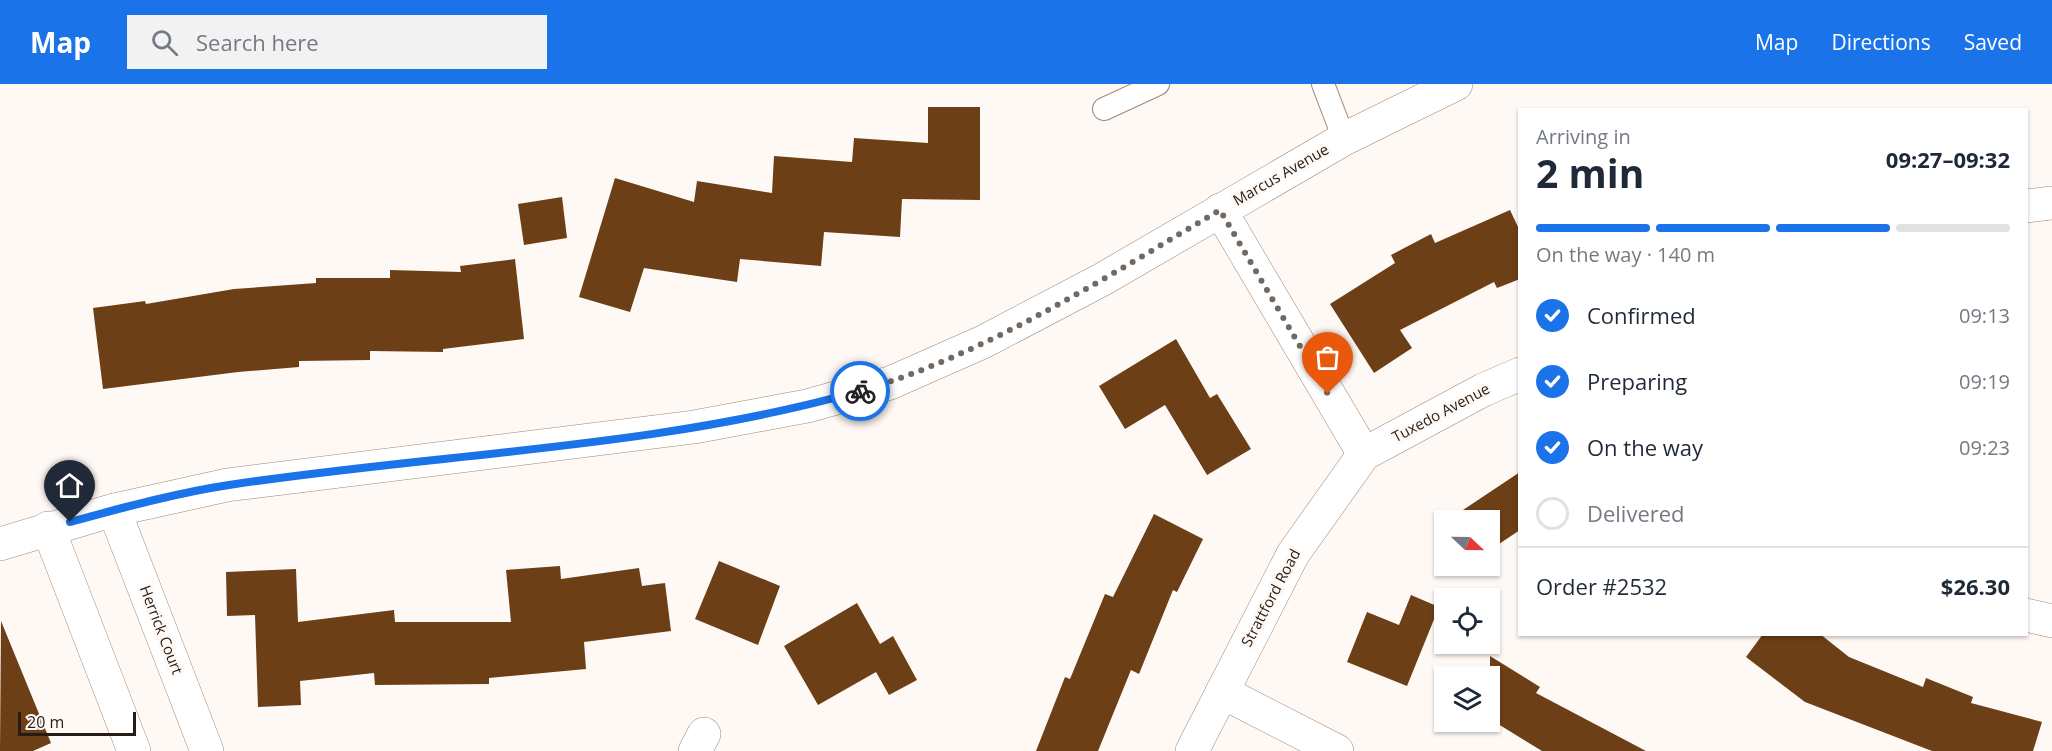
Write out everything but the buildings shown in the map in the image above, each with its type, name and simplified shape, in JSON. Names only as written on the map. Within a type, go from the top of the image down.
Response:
[{"type":"main road","name":"Marcus Avenue","points":[[0,544],[114,510],[227,485],[694,427],[807,406],[890,382],[983,342],[1103,279],[1344,139],[1456,84]]},
{"type":"main road","points":[[2028,206],[2052,203]]},
{"type":"main road","points":[[1220,210],[1364,454]]},
{"type":"main road","name":"Tuxedo Avenue","points":[[1364,454],[1483,390],[1518,375]]},
{"type":"main road","name":"Strattford Road","points":[[1192,751],[1293,554],[1364,454]]},
{"type":"main road","name":"Herrick Court","points":[[114,510],[207,751]]},
{"type":"main road","points":[[48,528],[134,751]]},
{"type":"main road","points":[[2028,615],[2052,621]]},
{"type":"main road","points":[[1222,692],[1337,751]]},
{"type":"lane","points":[[1104,109],[1158,84]]},
{"type":"lane","points":[[1323,84],[1344,139]]},
{"type":"way so far","points":[[860,391],[890,382],[983,342],[1103,279],[1220,210],[1328,394]]},
{"type":"route","points":[[70,522],[227,485],[694,427],[807,406],[860,391]]}]
